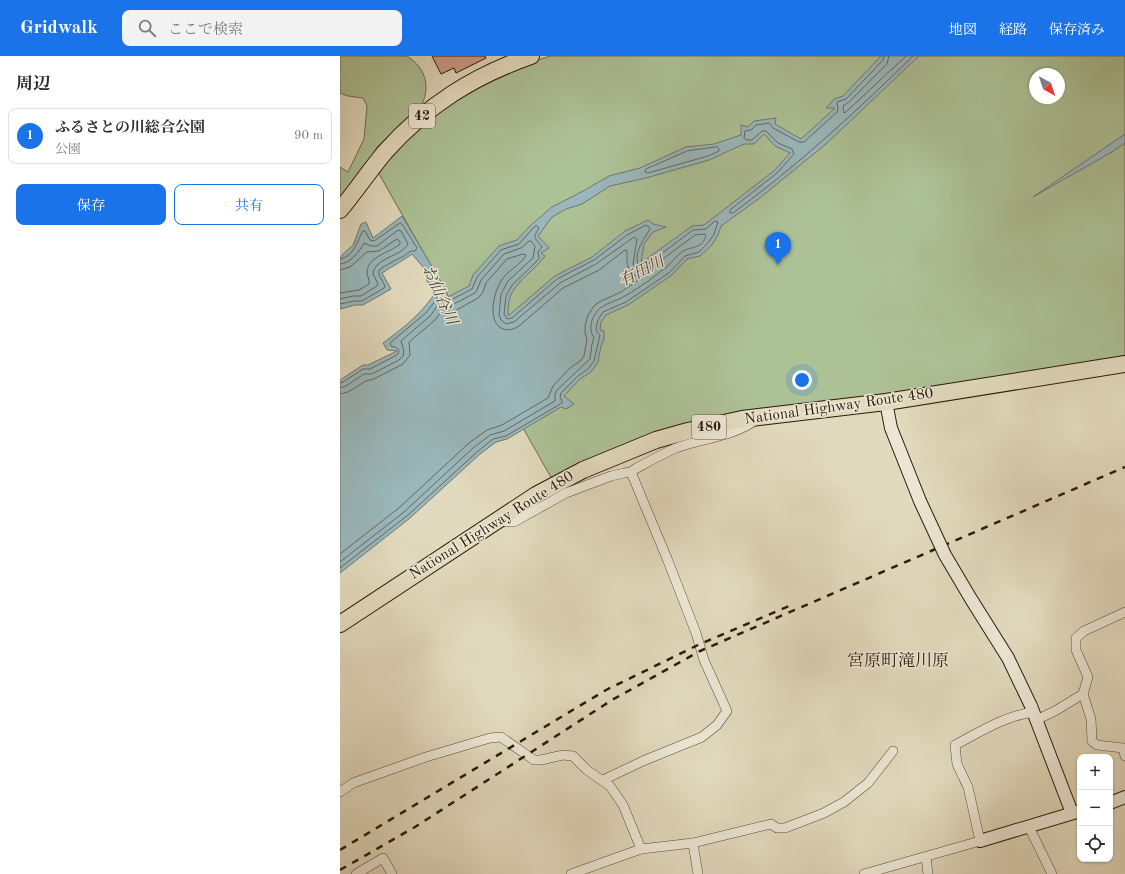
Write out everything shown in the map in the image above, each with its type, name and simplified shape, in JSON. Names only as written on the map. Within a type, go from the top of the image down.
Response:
[{"type":"highway","name":"42","points":[[340,210],[386,152],[426,112],[448,95],[483,75],[531,56]]},
{"type":"highway","name":"National Highway Route 480","points":[[340,624],[536,495],[583,470],[626,451],[656,440],[688,431],[759,417],[886,402],[1125,364]]},
{"type":"street","points":[[864,874],[1029,827],[1076,812],[1008,658],[971,600],[945,555],[920,502],[891,428],[886,402]]},
{"type":"street","points":[[498,520],[514,522],[566,492],[624,472],[631,472],[676,449],[740,429],[759,417]]},
{"type":"street","points":[[603,780],[643,761],[702,737],[717,725],[726,710],[704,660],[696,633],[677,582],[631,472]]},
{"type":"street","points":[[1125,612],[1084,631],[1076,638],[1076,650],[1088,677],[1083,694],[1091,719],[1092,741],[1097,745],[1123,748],[1125,756]]},
{"type":"street","points":[[980,841],[968,787],[957,764],[955,745],[1017,715],[1055,711],[1083,694]]},
{"type":"street","points":[[340,792],[353,783],[426,757],[490,738],[501,737],[534,760],[563,755],[573,756],[587,770],[610,786],[623,805],[641,849]]},
{"type":"street","points":[[571,874],[641,849],[693,842],[771,824],[777,828],[785,828],[824,813],[844,802],[868,782],[893,751]]},
{"type":"street","points":[[1113,802],[1125,797]]},
{"type":"street","points":[[1029,827],[1052,874]]},
{"type":"street","points":[[693,842],[698,874]]},
{"type":"street","points":[[926,857],[928,874]]},
{"type":"street","points":[[356,874],[383,858],[392,874]]},
{"type":"green space","points":[[340,56],[407,56],[414,61],[423,73],[426,86],[420,109],[377,147],[358,180],[340,197],[340,167],[348,172],[364,139],[367,106],[363,98],[348,96],[340,93]]},
{"type":"green space","points":[[550,56],[1125,56],[1125,359],[751,414],[553,481],[378,172],[406,141],[447,103],[523,65]]},
{"type":"water","points":[[881,56],[919,56],[826,144],[761,197],[721,226],[718,235],[711,246],[700,256],[687,259],[672,275],[628,305],[606,315],[601,322],[600,330],[604,331],[604,339],[598,362],[591,372],[580,379],[564,396],[574,404],[566,409],[561,407],[507,439],[496,442],[480,454],[410,518],[340,573],[340,380],[363,365],[368,365],[397,351],[387,350],[383,343],[416,316],[433,296],[432,288],[427,281],[424,268],[412,254],[382,273],[391,289],[363,305],[355,305],[340,309],[340,259],[342,255],[353,245],[361,224],[366,222],[373,238],[402,216],[446,290],[446,298],[469,286],[473,275],[499,246],[517,240],[530,226],[552,207],[609,176],[640,168],[686,147],[714,144],[741,135],[741,125],[748,127],[754,121],[776,118],[775,124],[801,139],[835,108],[826,108],[834,99],[843,96]],"holes":[[[764,134],[775,146],[790,153],[775,170],[704,225],[692,226],[641,263],[644,244],[653,232],[666,227],[653,224],[648,220],[625,231],[592,257],[555,276],[508,316],[510,297],[516,286],[545,256],[541,253],[549,248],[538,236],[552,217],[566,209],[582,204],[610,186],[646,178],[709,160],[744,144],[754,144]]]},
{"type":"water","points":[[1125,134],[1125,143],[1112,152],[1033,197]]},
{"type":"building","points":[[432,56],[485,56],[486,58],[456,73],[454,68],[441,74]]},
{"type":"railway","points":[[340,870],[415,827],[612,700],[700,651],[1125,467]]},
{"type":"railway","points":[[340,850],[606,690],[698,645],[789,606]]},
{"type":"place","name":"ふるさとの川総合公園","points":[[778,265]]},
{"type":"district","name":"宮原町滝川原","points":[[898,661]]},
{"type":"water label","name":"有田川","points":[[642,272]]},
{"type":"water label","name":"お仙谷川","points":[[439,295]]}]
